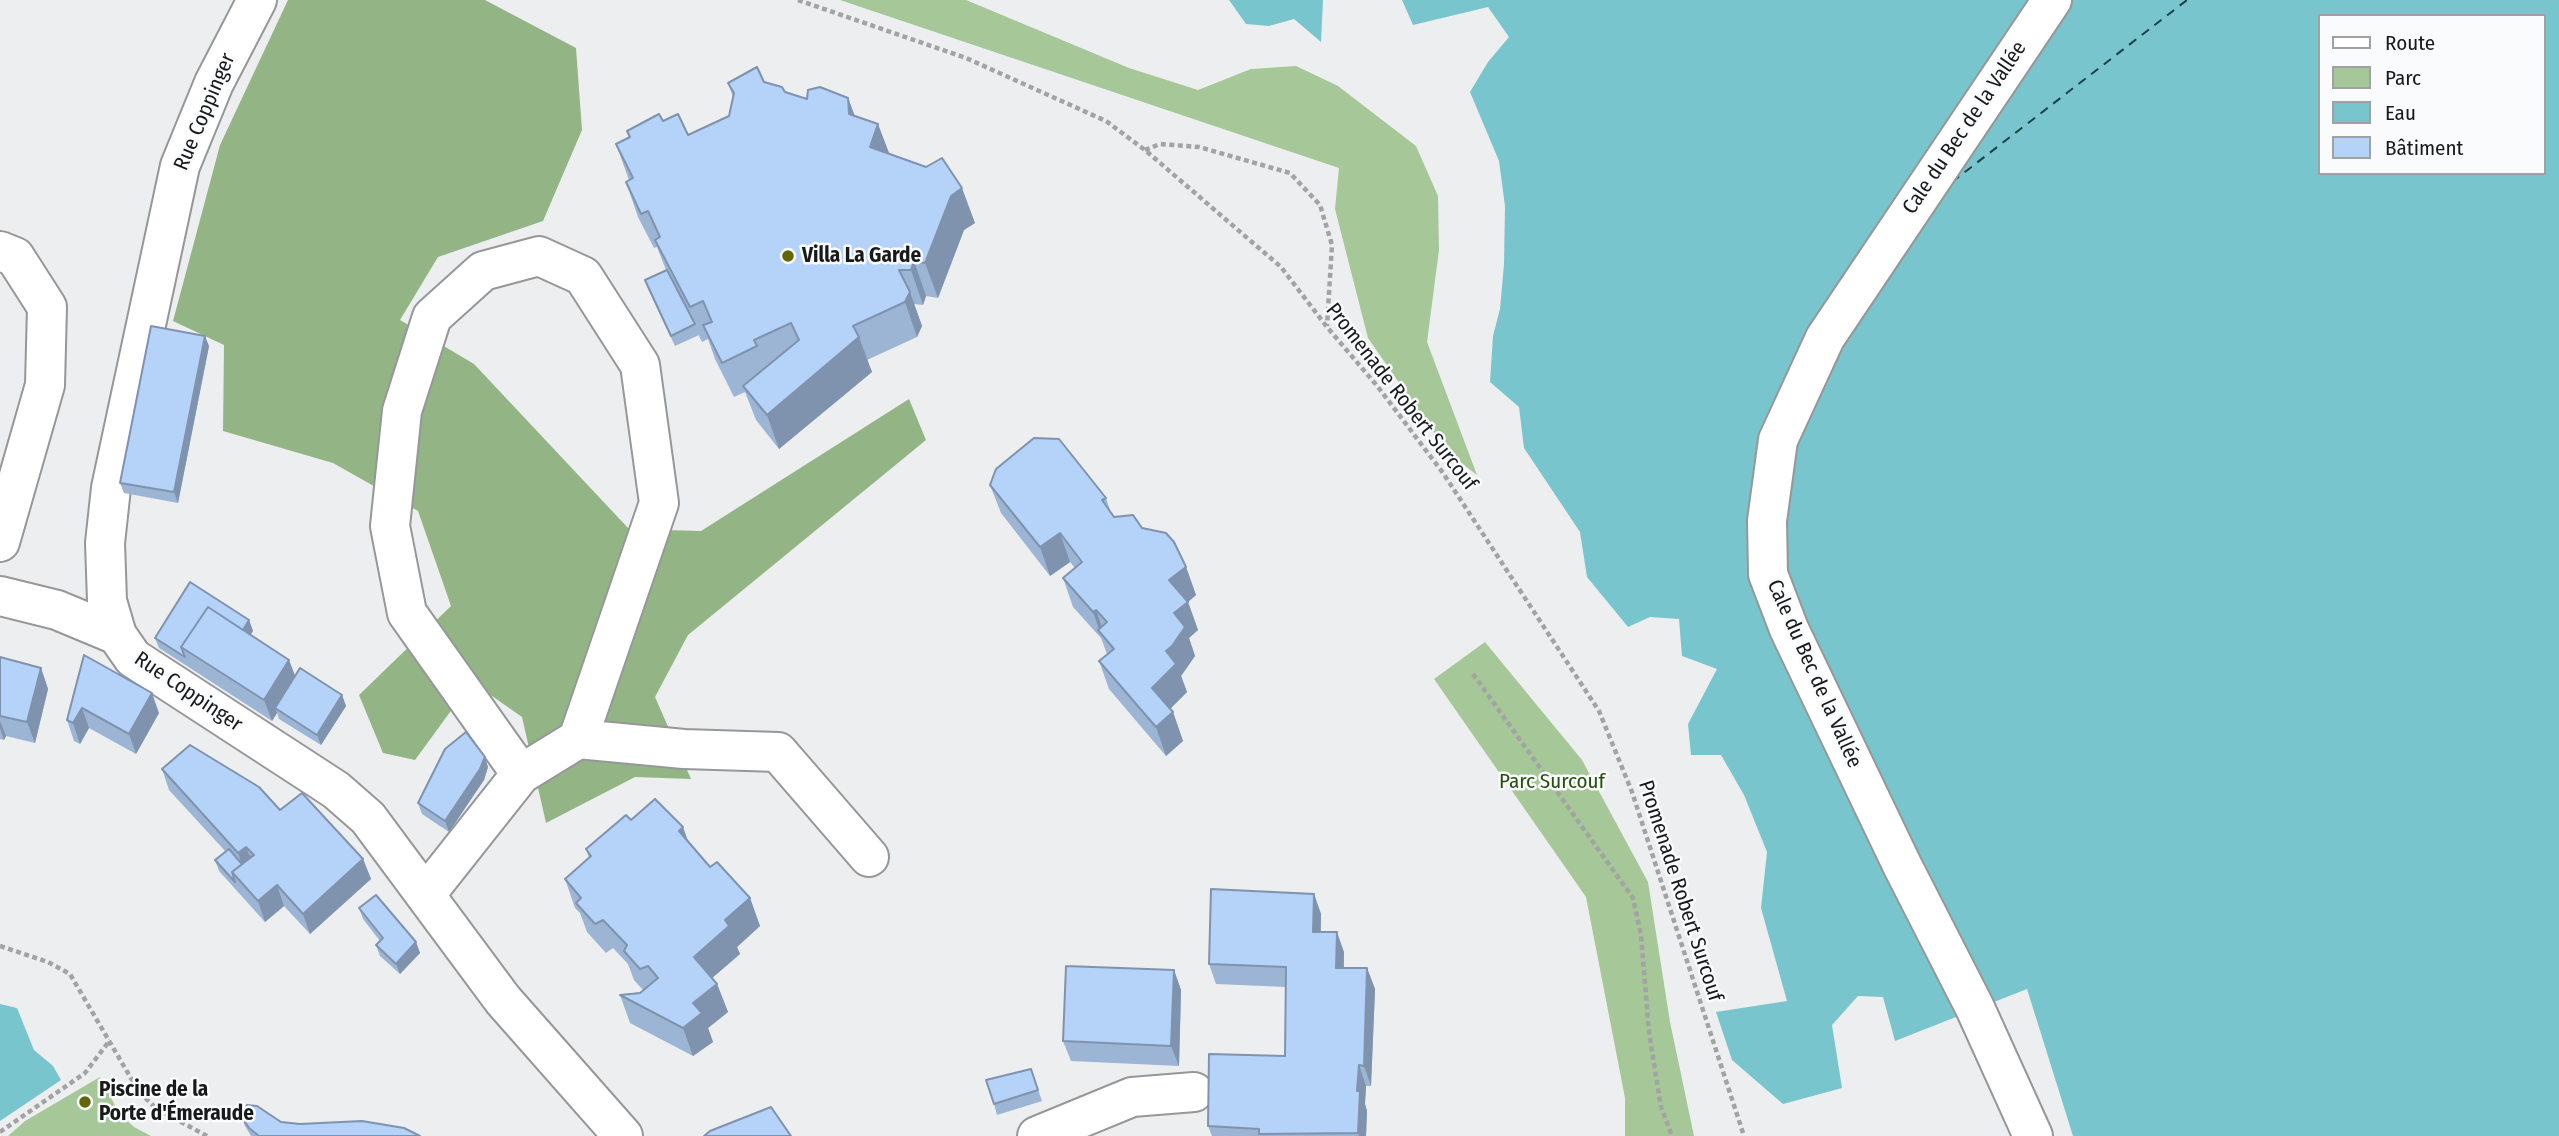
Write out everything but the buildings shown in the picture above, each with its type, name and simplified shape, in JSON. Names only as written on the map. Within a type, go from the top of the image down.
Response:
[{"type":"street","name":"Rue Coppinger","points":[[257,0],[214,83],[177,179],[111,488],[105,543],[107,601],[117,635],[133,658],[336,790],[368,818],[503,1000],[623,1136]]},
{"type":"street","name":"Cale du Bec de la Vallée","points":[[2033,1136],[1975,1008],[1902,865],[1789,629],[1768,574],[1767,521],[1778,440],[1825,338],[2052,0]]},
{"type":"street","points":[[0,251],[15,257],[47,307],[45,386],[0,542]]},
{"type":"street","points":[[521,774],[407,613],[390,526],[402,411],[432,317],[483,271],[539,256],[583,276],[640,365],[659,503],[578,739]]},
{"type":"street","points":[[0,596],[57,610],[117,635]]},
{"type":"street","points":[[426,894],[521,774],[578,739],[684,748],[778,752],[869,857]]},
{"type":"street","points":[[1037,1136],[1132,1097],[1194,1093]]},
{"type":"path","name":"Promenade Robert Surcouf","points":[[798,0],[966,58],[1106,121],[1145,150],[1281,267],[1443,473],[1599,710],[1632,792],[1744,1136]]},
{"type":"path","points":[[1145,150],[1160,144],[1199,147],[1290,173],[1320,205],[1332,245],[1327,327]]},
{"type":"path","points":[[1473,674],[1633,898],[1641,934],[1651,1045],[1661,1107],[1672,1136]]},
{"type":"path","points":[[0,946],[48,962],[69,974],[139,1092],[157,1109],[206,1136]]},
{"type":"path","points":[[0,1132],[85,1073],[110,1040]]},
{"type":"green space","points":[[288,0],[485,0],[576,48],[582,130],[543,221],[438,257],[400,320],[474,364],[629,529],[701,531],[909,399],[926,440],[688,635],[655,697],[691,779],[635,777],[546,823],[522,717],[472,682],[415,760],[383,753],[359,695],[451,606],[418,511],[333,463],[223,431],[224,345],[173,321],[220,145]]},
{"type":"green space","points":[[840,0],[966,0],[1129,68],[1198,90],[1251,69],[1296,66],[1338,86],[1416,146],[1438,196],[1439,250],[1427,342],[1477,475],[1448,453],[1368,338],[1335,209],[1339,168]]},
{"type":"green space","name":"Parc Surcouf","points":[[1485,642],[1582,760],[1648,882],[1670,1022],[1694,1136],[1625,1136],[1625,1098],[1586,897],[1434,679]]},
{"type":"green space","name":"Piscine de la Porte d'Émeraude","points":[[100,1077],[119,1113],[134,1127],[151,1136],[8,1136],[25,1121]]},
{"type":"water","points":[[1229,0],[1323,0],[1321,42],[1294,19],[1269,26],[1246,24]]},
{"type":"water","points":[[1402,0],[2559,0],[2559,1136],[2073,1136],[2027,989],[1895,1041],[1883,997],[1858,996],[1832,1025],[1842,1088],[1783,1104],[1732,1060],[1716,1012],[1787,1001],[1761,908],[1767,852],[1744,795],[1721,755],[1691,755],[1688,724],[1717,669],[1682,656],[1679,619],[1650,617],[1628,627],[1587,577],[1580,532],[1524,448],[1519,407],[1490,382],[1493,336],[1500,309],[1504,264],[1505,206],[1499,161],[1470,92],[1488,62],[1509,37],[1488,7],[1413,25]]},
{"type":"water","points":[[0,1004],[17,1008],[34,1050],[53,1066],[61,1080],[0,1121]]},
{"type":"ferry route","points":[[1952,182],[2187,0]]},
{"type":"place","name":"Villa La Garde","points":[[788,256]]},
{"type":"place","name":"Piscine de la Porte d'Émeraude","points":[[85,1102]]}]
